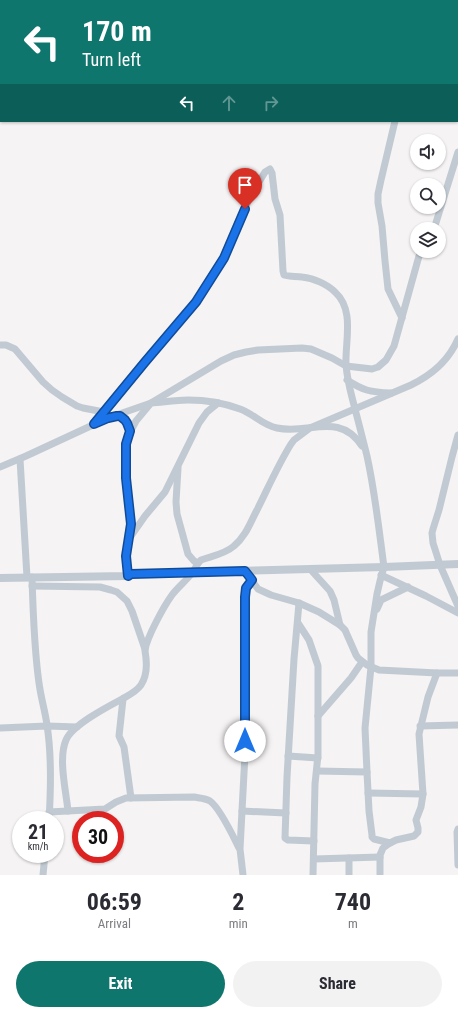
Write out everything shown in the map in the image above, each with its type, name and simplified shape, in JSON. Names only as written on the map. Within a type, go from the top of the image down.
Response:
[{"type":"street","points":[[395,122],[378,194],[378,203],[382,226],[384,262],[388,289],[402,318]]},
{"type":"street","points":[[436,222],[458,152]]},
{"type":"street","points":[[94,424],[196,302],[224,258],[250,197],[265,172],[270,169],[272,171],[275,199],[280,215],[284,275],[307,278],[319,282],[335,292],[341,299],[347,320],[347,380],[366,455],[383,571],[372,620],[365,729],[369,810],[372,837],[376,840],[390,843]]},
{"type":"street","points":[[0,467],[94,424],[151,403],[221,361],[234,355],[258,350],[302,348],[311,349],[346,366],[372,369],[378,367],[386,360],[394,346],[418,258]]},
{"type":"street","points":[[145,649],[155,624],[166,605],[173,594],[193,572],[198,563],[201,560],[229,550],[245,534],[287,450],[294,440],[310,428],[420,381],[432,373],[447,358],[458,339]]},
{"type":"street","points":[[0,344],[15,349],[43,382],[62,397],[77,406],[104,412]]},
{"type":"street","points":[[347,380],[359,388],[370,391],[393,393]]},
{"type":"street","points":[[128,576],[126,556],[131,524],[126,478],[126,444],[130,431],[136,421],[151,403],[188,400],[218,403],[247,412],[270,427],[288,430],[335,427],[347,430],[358,440],[366,455]]},
{"type":"street","points":[[129,537],[165,492],[199,424],[207,412],[218,403]]},
{"type":"street","points":[[114,416],[120,416],[125,420],[130,431]]},
{"type":"street","points":[[458,435],[439,510],[432,529],[433,543],[440,565],[458,606]]},
{"type":"street","points":[[20,459],[29,577],[32,586],[34,638],[38,682],[47,726],[51,761],[49,811]]},
{"type":"street","points":[[178,464],[176,509],[188,554],[198,563]]},
{"type":"street","points":[[0,578],[128,576],[131,574],[310,569],[383,571],[458,564]]},
{"type":"street","points":[[310,569],[330,591],[336,606],[340,625]]},
{"type":"street","points":[[245,571],[256,587],[260,590],[271,595],[299,603],[324,615],[340,625],[345,630],[356,655],[362,662],[370,667],[384,671],[458,673]]},
{"type":"street","points":[[383,571],[408,587],[458,613]]},
{"type":"street","points":[[243,875],[240,849],[245,777],[245,597],[246,588],[252,580]]},
{"type":"street","points":[[32,586],[92,587],[106,588],[116,592],[127,601],[145,649],[146,672],[141,684],[133,693],[77,727],[70,732],[67,737],[62,755],[68,811]]},
{"type":"street","points":[[372,620],[378,605],[382,600],[408,587]]},
{"type":"street","points":[[299,603],[288,756],[285,838],[314,842]]},
{"type":"street","points":[[298,624],[309,640],[318,664],[318,758],[313,875]]},
{"type":"street","points":[[318,716],[352,678],[362,662]]},
{"type":"street","points":[[380,875],[380,857],[383,848],[401,838],[412,837],[418,830],[416,820],[421,807],[423,794],[419,742],[420,726],[428,697],[437,673]]},
{"type":"street","points":[[122,699],[119,736],[124,747],[131,798]]},
{"type":"street","points":[[420,726],[458,725]]},
{"type":"street","points":[[0,728],[47,726],[77,727]]},
{"type":"street","points":[[288,756],[318,758]]},
{"type":"street","points":[[317,771],[367,772]]},
{"type":"street","points":[[368,793],[423,794]]},
{"type":"street","points":[[64,812],[105,809],[126,798],[194,796],[210,801],[214,805],[240,849]]},
{"type":"street","points":[[242,811],[286,813]]},
{"type":"street","points":[[458,829],[458,865]]},
{"type":"street","points":[[314,859],[380,857]]},
{"type":"street","points":[[349,858],[349,875]]},
{"type":"street","points":[[43,875],[44,863]]},
{"type":"route","points":[[245,209],[224,258],[196,302],[94,424],[114,416],[120,416],[127,423],[130,431],[126,444],[126,478],[131,524],[126,556],[128,576],[131,574],[245,571],[252,580],[245,592],[245,741]]}]
